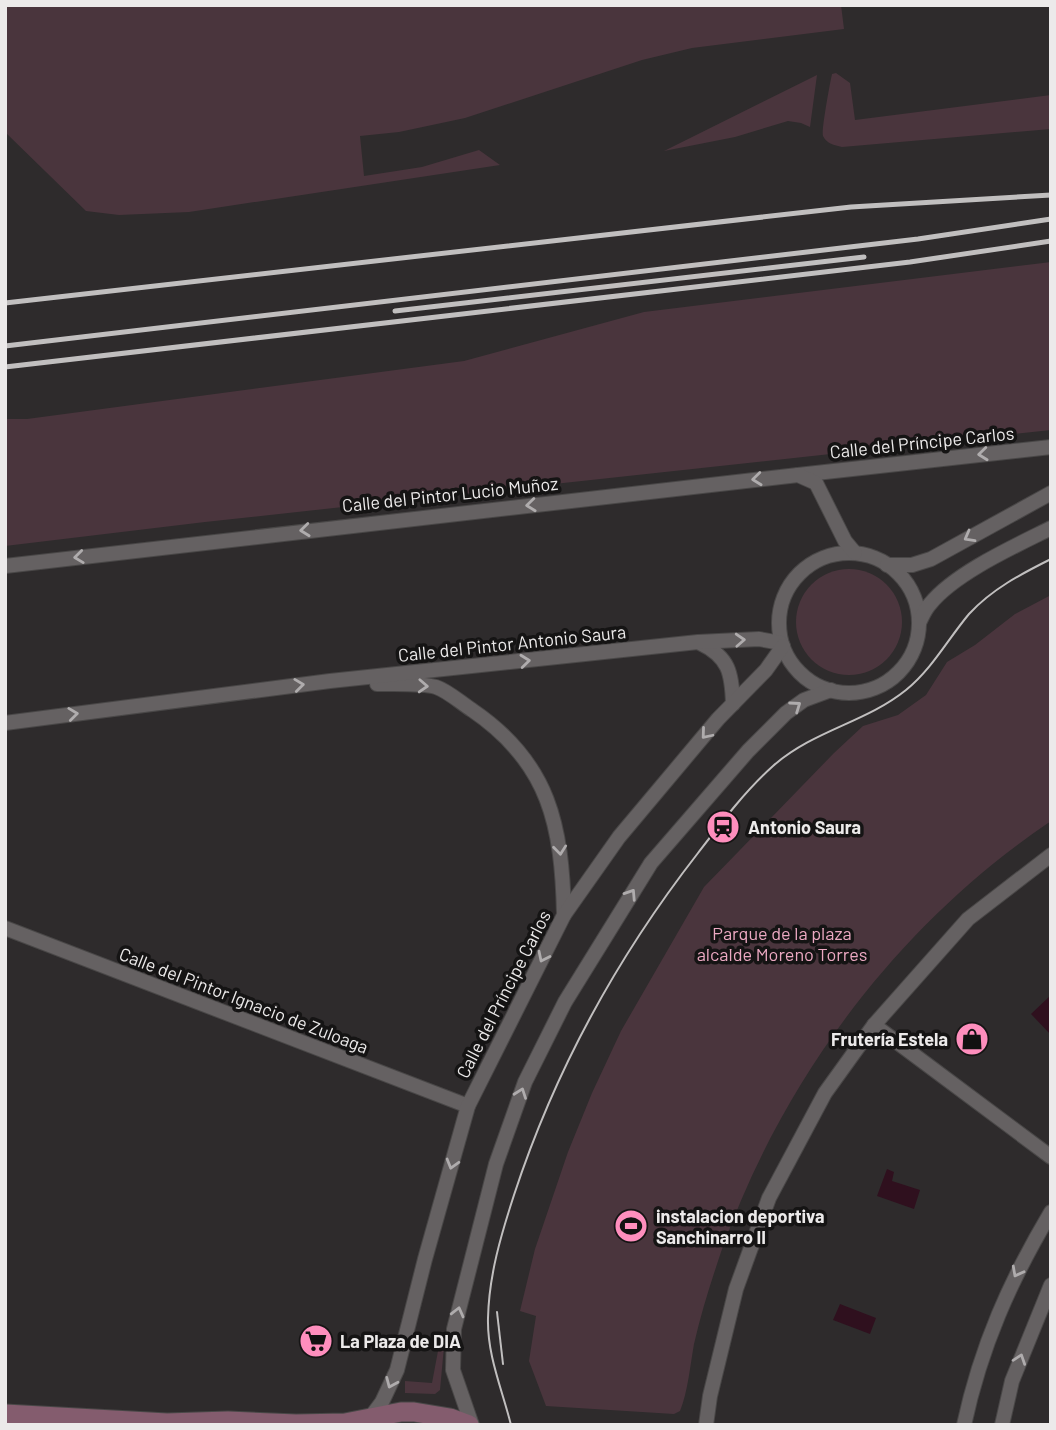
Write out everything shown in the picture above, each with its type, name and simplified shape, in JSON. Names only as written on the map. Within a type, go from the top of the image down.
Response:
[{"type":"street","name":"Calle del Príncipe Carlos","points":[[797,475],[1051,447]]},
{"type":"street","points":[[797,475],[817,483],[845,541],[855,553]]},
{"type":"street","name":"Calle del Pintor Lucio Muñoz","points":[[5,566],[797,475]]},
{"type":"street","points":[[887,565],[912,565],[931,559],[1051,493]]},
{"type":"street","points":[[919,623],[917,609],[907,584],[878,559],[855,553],[828,556],[816,561],[795,578],[787,590],[779,616],[782,644],[788,658],[806,679],[831,690],[859,692],[886,682],[906,663],[913,650],[919,623],[929,604],[948,587],[980,566],[1051,528]]},
{"type":"street","name":"Calle del Pintor Antonio Saura","points":[[5,723],[330,681],[698,642],[759,639],[782,644]]},
{"type":"street","points":[[698,642],[712,649],[727,665],[732,683],[733,704]]},
{"type":"street","name":"Calle del Príncipe Carlos","points":[[368,1422],[387,1394],[397,1370],[468,1106],[564,915],[619,837],[733,704],[766,670],[782,644]]},
{"type":"street","name":"Calle del Pintor Antonio Saura","points":[[330,681],[436,687],[478,715],[511,742],[540,781],[558,833],[564,915]]},
{"type":"street","points":[[470,1425],[453,1370],[454,1329],[496,1164],[525,1082],[565,1002],[651,863],[748,751],[786,713],[804,700],[831,690]]},
{"type":"street","points":[[706,1425],[710,1396],[736,1289],[769,1198],[825,1093],[874,1025],[968,919],[1051,855]]},
{"type":"street","name":"Calle del Pintor Ignacio de Zuloaga","points":[[5,928],[468,1106]]},
{"type":"street","points":[[874,1025],[1051,1157]]},
{"type":"street","points":[[964,1425],[985,1346],[996,1318],[1010,1284],[1051,1212]]},
{"type":"street","points":[[1002,1425],[1012,1381],[1051,1285]]},
{"type":"street","points":[[5,1414],[182,1423],[228,1421],[319,1424],[368,1422],[401,1412],[414,1412],[450,1418],[470,1425]]},
{"type":"green space","points":[[5,5],[841,5],[844,29],[692,48],[642,60],[465,118],[399,132],[360,136],[364,176],[422,167],[479,150],[500,165],[189,212],[119,215],[86,211],[5,132]]},
{"type":"green space","points":[[836,73],[850,83],[855,120],[1051,95],[1051,129],[836,146],[827,141],[823,132],[832,74]]},
{"type":"green space","points":[[817,75],[810,127],[788,121],[735,137],[664,151]]},
{"type":"green space","points":[[1051,262],[1051,430],[5,546],[5,419],[27,419],[464,361],[644,312]]},
{"type":"green space","points":[[849,569],[869,573],[887,584],[898,602],[902,622],[898,642],[887,660],[869,671],[849,675],[829,671],[811,660],[800,642],[796,622],[800,602],[811,584],[829,573]]},
{"type":"green space","name":"Parque de la plaza alcalde Moreno Torres","points":[[1051,595],[1051,821],[995,862],[943,907],[895,957],[852,1010],[812,1067],[777,1126],[746,1188],[721,1252],[697,1332],[680,1411],[674,1414],[546,1406],[529,1361],[536,1316],[520,1311],[535,1249],[568,1152],[592,1093],[621,1031],[704,887],[863,726],[898,715],[926,695],[947,662],[975,645],[1015,614]]},
{"type":"green space","points":[[441,1335],[445,1336],[440,1390],[435,1394],[405,1393],[405,1381],[432,1383]]},
{"type":"shaded area","points":[[1051,995],[1051,1035],[1031,1014]]},
{"type":"shaded area","points":[[887,1169],[894,1172],[892,1181],[920,1190],[914,1209],[877,1196]]},
{"type":"shaded area","points":[[840,1304],[876,1318],[870,1334],[833,1320]]},
{"type":"tram line","points":[[511,1425],[492,1359],[488,1332],[489,1302],[496,1255],[530,1149],[549,1103],[569,1059],[615,974],[669,892],[724,819],[773,766],[805,744],[874,711],[906,690],[924,673],[978,605],[1007,583],[1051,559]]},
{"type":"tram line","points":[[497,1312],[503,1364]]},
{"type":"railway","points":[[5,303],[851,207],[1051,195]]},
{"type":"railway","points":[[5,346],[918,239],[1051,219]]},
{"type":"railway","points":[[5,367],[910,262],[1051,241]]},
{"type":"railway","points":[[395,311],[864,257]]},
{"type":"place","name":"Antonio Saura","points":[[723,827]]},
{"type":"place","name":"Frutería Estela","points":[[972,1039]]},
{"type":"place","name":"instalacion deportiva Sanchinarro II","points":[[631,1226]]},
{"type":"place","name":"La Plaza de DIA","points":[[316,1341]]}]
